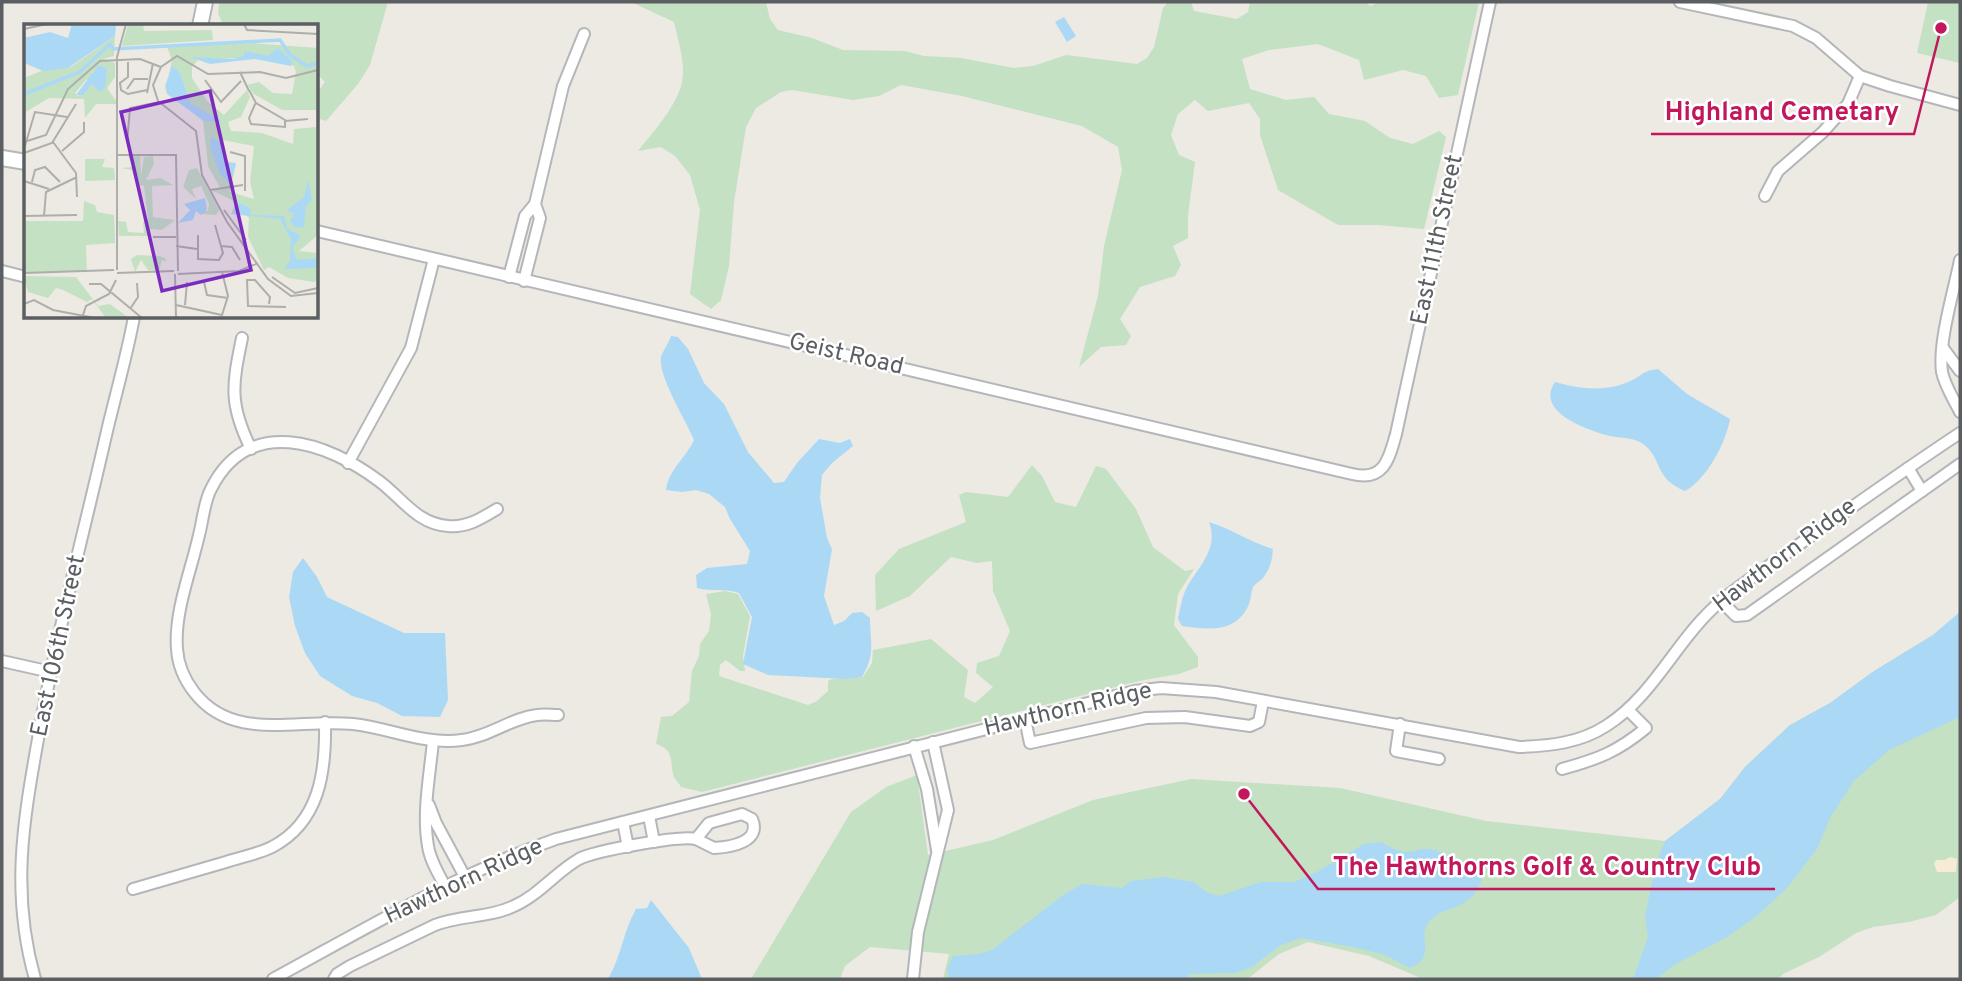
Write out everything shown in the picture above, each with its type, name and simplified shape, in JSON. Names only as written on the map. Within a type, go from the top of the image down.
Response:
[{"type":"street","points":[[200,24],[205,2]]},
{"type":"street","name":"East 111th Street","points":[[1375,474],[1386,463],[1396,434],[1490,2]]},
{"type":"street","points":[[1680,2],[1793,26],[1816,38],[1860,76],[1960,105]]},
{"type":"street","points":[[509,277],[525,216],[535,204],[563,86],[584,34]]},
{"type":"street","points":[[1765,196],[1778,171],[1823,132],[1848,104],[1860,76]]},
{"type":"street","points":[[2,158],[24,162]]},
{"type":"street","points":[[524,281],[540,218],[535,204]]},
{"type":"street","name":"Geist Road","points":[[318,231],[1352,474],[1375,474]]},
{"type":"street","points":[[348,463],[411,348],[434,260]]},
{"type":"street","points":[[1960,260],[1944,348],[1943,376],[1960,412]]},
{"type":"street","points":[[2,271],[24,276]]},
{"type":"street","name":"East 106th Street","points":[[35,979],[24,934],[20,886],[20,852],[28,794],[51,672],[134,318]]},
{"type":"street","points":[[242,338],[233,390],[236,413],[251,449]]},
{"type":"street","points":[[1944,348],[1960,372]]},
{"type":"street","name":"Hawthorn Ridge","points":[[273,979],[445,886],[544,843],[1104,698],[1161,688],[1189,688],[1519,747],[1540,747],[1583,738],[1605,727],[1628,710],[1650,687],[1699,622],[1721,601],[1960,433]]},
{"type":"street","points":[[497,509],[463,526],[448,527],[417,515],[381,482],[318,447],[296,441],[272,443],[251,449],[228,465],[210,490],[177,633],[181,671],[189,686],[205,705],[227,719],[250,725],[325,722],[357,725],[432,741],[477,737],[536,715],[558,715]]},
{"type":"street","points":[[1721,601],[1736,616],[1747,615],[1960,464]]},
{"type":"street","points":[[1908,467],[1922,491]]},
{"type":"street","points":[[2,661],[51,672]]},
{"type":"street","points":[[1025,719],[1030,743],[1146,718],[1201,718],[1250,726],[1259,722],[1263,701]]},
{"type":"street","points":[[1562,769],[1597,759],[1622,748],[1646,728],[1628,710]]},
{"type":"street","points":[[133,889],[262,851],[289,836],[303,822],[320,788],[325,757],[325,722]]},
{"type":"street","points":[[1400,724],[1395,751],[1439,759]]},
{"type":"street","points":[[432,741],[428,846],[445,886]]},
{"type":"street","points":[[913,979],[918,932],[948,810],[933,742]]},
{"type":"street","points":[[914,746],[927,789],[937,852]]},
{"type":"street","points":[[428,802],[436,823],[465,877]]},
{"type":"street","points":[[334,979],[350,966],[435,925],[448,920],[492,914],[516,905],[541,890],[580,858],[590,854],[688,837],[718,849],[745,842],[753,834],[755,825],[752,819],[742,814],[709,823],[696,839]]},
{"type":"street","points":[[649,816],[654,842]]},
{"type":"street","points":[[623,822],[628,847]]},
{"type":"green space","points":[[219,2],[388,2],[370,65],[358,84],[326,121],[318,118],[318,92],[325,82],[318,75],[318,24],[223,24],[218,14]]},
{"type":"green space","points":[[631,2],[766,2],[770,19],[778,30],[812,38],[843,50],[905,51],[1014,68],[1033,66],[1066,55],[1137,64],[1147,58],[1154,47],[1163,8],[1168,2],[1191,2],[1194,11],[1237,19],[1248,12],[1250,2],[1364,2],[1371,6],[1378,2],[1479,2],[1458,95],[1439,98],[1426,76],[1403,70],[1364,80],[1359,60],[1318,44],[1269,50],[1242,59],[1250,89],[1286,100],[1314,97],[1329,114],[1365,121],[1390,138],[1413,144],[1439,131],[1446,137],[1424,229],[1338,225],[1278,190],[1260,135],[1260,119],[1249,103],[1208,111],[1195,100],[1178,114],[1171,135],[1179,155],[1195,162],[1188,215],[1188,238],[1173,246],[1181,265],[1175,276],[1140,287],[1120,319],[1131,336],[1126,345],[1101,347],[1079,367],[1098,296],[1104,246],[1122,170],[1118,147],[1082,126],[962,96],[901,85],[879,96],[853,100],[792,90],[781,92],[756,108],[746,127],[734,202],[729,266],[721,300],[711,309],[690,294],[700,210],[690,175],[675,156],[661,147],[638,151],[670,109],[682,82],[682,60],[674,22]]},
{"type":"green space","points":[[1928,2],[1960,2],[1960,63],[1917,53]]},
{"type":"green space","points":[[1032,465],[1042,476],[1055,502],[1076,507],[1096,466],[1106,469],[1136,509],[1153,547],[1185,571],[1194,569],[1178,594],[1174,625],[1198,657],[1198,667],[1179,674],[1139,681],[702,792],[681,787],[674,777],[669,753],[656,744],[661,717],[672,716],[689,702],[692,671],[699,656],[700,644],[709,631],[711,614],[706,594],[725,591],[738,594],[750,616],[743,656],[745,671],[740,671],[726,660],[720,665],[719,676],[808,705],[828,691],[828,681],[863,677],[872,663],[873,650],[931,639],[968,670],[964,697],[975,703],[993,687],[976,673],[977,663],[999,656],[1010,631],[993,591],[992,561],[977,563],[951,557],[910,596],[876,611],[875,575],[899,549],[966,522],[959,495],[966,492],[1008,497]]},
{"type":"green space","points":[[1960,612],[1960,897],[1936,915],[1873,927],[1856,933],[1778,979],[1423,979],[1369,956],[1308,942],[1279,954],[1250,977],[1225,979],[943,979],[949,954],[870,947],[845,966],[840,979],[751,979],[851,812],[886,787],[917,775],[928,855],[993,840],[1093,800],[1191,779],[1340,788],[1486,821],[1665,841],[1720,799],[1745,767],[1790,725],[1830,703],[1874,671],[1933,635]]},
{"type":"sand","points":[[1950,857],[1957,859],[1956,872],[1937,872],[1934,864],[1936,860]]},
{"type":"water","points":[[1064,17],[1076,36],[1067,42],[1055,22]]},
{"type":"water","points":[[671,336],[678,337],[688,349],[704,383],[724,404],[748,452],[774,483],[784,482],[819,439],[840,443],[850,439],[853,446],[822,475],[820,498],[827,538],[832,549],[824,596],[834,625],[844,621],[852,613],[862,612],[870,618],[871,655],[862,677],[846,679],[768,675],[743,664],[752,617],[739,593],[697,588],[696,575],[707,568],[747,564],[750,551],[725,507],[709,494],[696,490],[666,490],[670,476],[694,440],[668,387],[661,365],[661,357]]},
{"type":"water","points":[[1658,369],[1687,394],[1730,419],[1714,460],[1693,486],[1685,491],[1668,480],[1654,455],[1643,444],[1606,435],[1575,423],[1557,410],[1552,402],[1551,392],[1555,382],[1583,388],[1610,387]]},
{"type":"water","points":[[1209,522],[1273,549],[1271,563],[1264,577],[1253,587],[1244,613],[1230,625],[1212,628],[1182,626],[1178,619],[1184,594],[1210,549]]},
{"type":"water","points":[[303,558],[327,597],[404,633],[445,633],[448,700],[440,717],[402,716],[377,703],[352,696],[320,676],[305,653],[295,626],[289,597],[293,572]]},
{"type":"water","points":[[1960,612],[1960,717],[1889,750],[1854,781],[1830,818],[1817,849],[1786,889],[1757,916],[1727,937],[1676,964],[1655,979],[1633,979],[1648,937],[1645,916],[1656,863],[1665,841],[1720,799],[1745,767],[1790,725],[1830,703],[1874,671],[1933,635]]},
{"type":"water","points":[[1381,842],[1404,852],[1426,849],[1443,853],[1465,864],[1482,879],[1470,898],[1435,916],[1429,922],[1424,935],[1423,958],[1410,968],[1385,955],[1301,938],[1281,945],[1252,967],[1236,973],[1190,974],[1184,979],[949,979],[947,969],[953,956],[992,950],[1063,895],[1082,884],[1122,888],[1131,881],[1164,877],[1194,882],[1206,892],[1219,896],[1261,882],[1294,882],[1317,872],[1364,844]]},
{"type":"water","points":[[651,900],[689,948],[702,979],[608,979],[636,909],[647,908]]},
{"type":"place","name":"Highland Cemetary","points":[[1941,28]]},
{"type":"place","name":"The Hawthorns Golf & Country Club","points":[[1244,794]]}]
